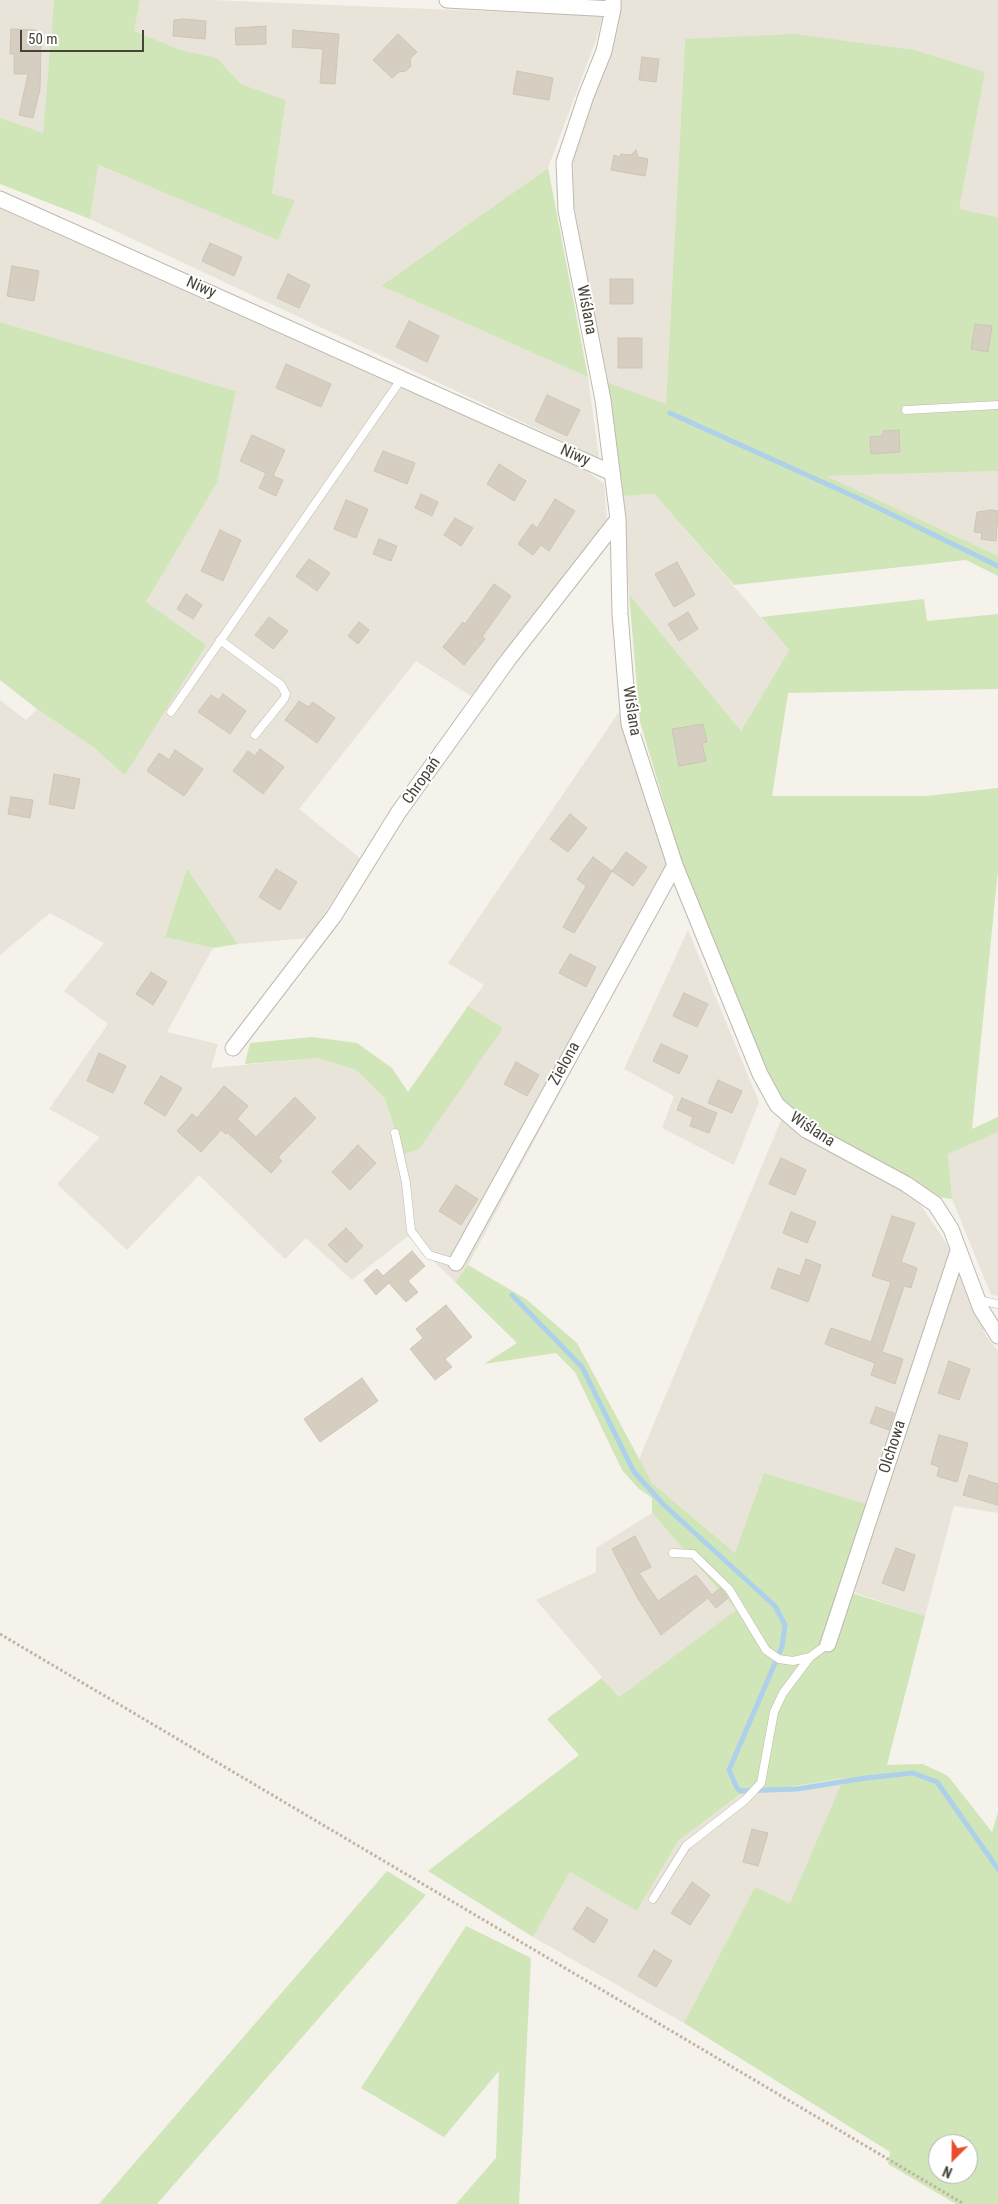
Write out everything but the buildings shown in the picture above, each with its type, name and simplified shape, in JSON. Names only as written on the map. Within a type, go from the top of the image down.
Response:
[{"type":"street","points":[[447,0],[613,5]]},
{"type":"street","name":"Wiślana","points":[[613,5],[604,51],[586,96],[564,162],[566,210],[603,400],[618,519],[620,614],[629,724],[675,865],[760,1074],[777,1105],[806,1130],[906,1184],[934,1204],[951,1229],[977,1299],[998,1336]]},
{"type":"street","name":"Niwy","points":[[0,198],[612,473]]},
{"type":"street","name":"Chropań","points":[[233,1048],[334,916],[398,814],[508,660],[618,519]]},
{"type":"street","name":"Zielona","points":[[456,1263],[675,865]]},
{"type":"street","name":"Olchowa","points":[[828,1644],[958,1251]]},
{"type":"lane","points":[[172,712],[402,378]]},
{"type":"lane","points":[[906,410],[998,405]]},
{"type":"lane","points":[[220,640],[281,685],[286,694],[284,700],[255,735]]},
{"type":"lane","points":[[395,1133],[406,1184],[411,1231],[429,1255],[456,1263]]},
{"type":"lane","points":[[977,1299],[998,1304]]},
{"type":"lane","points":[[673,1553],[693,1554],[729,1589],[766,1650],[779,1659],[793,1661],[810,1657]]},
{"type":"lane","points":[[652,1899],[686,1846],[745,1800],[761,1783],[774,1712],[783,1693],[810,1657],[828,1644]]},
{"type":"path","points":[[0,1634],[964,2204]]},
{"type":"shaded area","points":[[0,0],[54,0],[43,134],[0,118]]},
{"type":"shaded area","points":[[140,0],[210,0],[603,16],[596,40],[548,168],[381,286],[588,377],[599,458],[90,219],[97,165],[278,239],[294,201],[272,195],[286,100],[241,84],[217,58],[181,50],[133,31]]},
{"type":"shaded area","points":[[619,0],[998,0],[998,217],[958,209],[985,72],[685,39],[666,405],[606,382],[573,211],[573,153],[605,66]]},
{"type":"shaded area","points":[[0,206],[587,471],[604,484],[607,521],[471,696],[416,661],[299,809],[361,859],[308,938],[238,944],[187,868],[165,937],[213,948],[167,1032],[218,1044],[211,1068],[317,1058],[356,1070],[385,1099],[403,1153],[503,1028],[468,1006],[484,985],[448,963],[619,712],[673,880],[468,1265],[455,1282],[408,1236],[352,1280],[306,1238],[285,1259],[199,1175],[127,1250],[57,1184],[100,1137],[49,1109],[108,1024],[64,991],[104,943],[50,913],[0,955],[0,700],[26,720],[37,709],[93,747],[126,775],[146,602],[217,483],[236,391],[0,322]]},
{"type":"shaded area","points":[[998,471],[998,556],[825,476]]},
{"type":"shaded area","points":[[654,494],[789,650],[741,731],[629,594],[623,496]]},
{"type":"shaded area","points":[[688,930],[759,1102],[734,1165],[662,1128],[674,1096],[624,1069]]},
{"type":"shaded area","points":[[782,1118],[916,1198],[947,1244],[986,1336],[998,1351],[998,1513],[954,1506],[925,1616],[735,1553],[652,1483],[639,1459]]},
{"type":"shaded area","points":[[998,1132],[998,1296],[991,1295],[952,1199],[948,1154]]},
{"type":"shaded area","points":[[652,1513],[736,1610],[619,1697],[536,1600],[596,1572],[596,1548]]},
{"type":"shaded area","points":[[845,1778],[790,1903],[755,1887],[684,2023],[533,1937],[570,1872],[637,1911],[678,1841],[739,1795]]},
{"type":"green space","points":[[54,0],[140,0],[134,31],[181,50],[217,58],[241,84],[286,100],[272,194],[295,200],[278,240],[98,165],[90,219],[0,184],[0,118],[43,133]]},
{"type":"green space","points":[[794,34],[914,50],[985,72],[959,209],[998,217],[998,471],[826,476],[998,556],[998,576],[966,560],[734,585],[654,494],[623,496],[606,382],[666,404],[685,39]]},
{"type":"green space","points":[[548,168],[588,377],[381,286]]},
{"type":"green space","points":[[0,322],[236,391],[217,483],[146,602],[206,645],[125,775],[93,747],[37,709],[0,680]]},
{"type":"green space","points":[[629,594],[741,731],[789,650],[761,617],[924,599],[927,621],[998,614],[998,689],[788,693],[772,796],[927,796],[998,788],[998,870],[972,1129],[998,1117],[998,1132],[948,1154],[952,1199],[938,1197],[812,1125],[781,1101],[762,1063],[680,856],[640,722]]},
{"type":"green space","points":[[187,868],[238,944],[213,948],[165,937]]},
{"type":"green space","points":[[468,1006],[503,1028],[419,1149],[403,1154],[385,1099],[356,1070],[317,1058],[245,1064],[250,1043],[312,1037],[357,1043],[392,1068],[408,1092]]},
{"type":"green space","points":[[468,1265],[526,1299],[577,1343],[652,1483],[735,1553],[764,1473],[869,1505],[842,1590],[925,1616],[887,1765],[923,1764],[948,1776],[992,1832],[998,1812],[998,2204],[956,2204],[888,2164],[890,2152],[684,2023],[755,1887],[790,1903],[844,1778],[739,1795],[678,1841],[637,1911],[570,1872],[533,1937],[428,1871],[579,1755],[547,1719],[602,1678],[619,1697],[736,1610],[652,1513],[652,1498],[638,1488],[622,1470],[575,1372],[556,1353],[484,1364],[517,1343],[455,1282]]},
{"type":"green space","points":[[387,1871],[426,1895],[157,2204],[99,2204]]},
{"type":"green space","points":[[466,1926],[531,1958],[519,2204],[456,2204],[496,2158],[499,2071],[444,2137],[361,2088]]},
{"type":"waterway","points":[[670,413],[862,500],[998,566]]},
{"type":"waterway","points":[[512,1295],[582,1367],[634,1472],[664,1505],[775,1606],[785,1625],[782,1647],[729,1770],[737,1788],[740,1791],[797,1789],[913,1773],[937,1782],[998,1869]]}]
